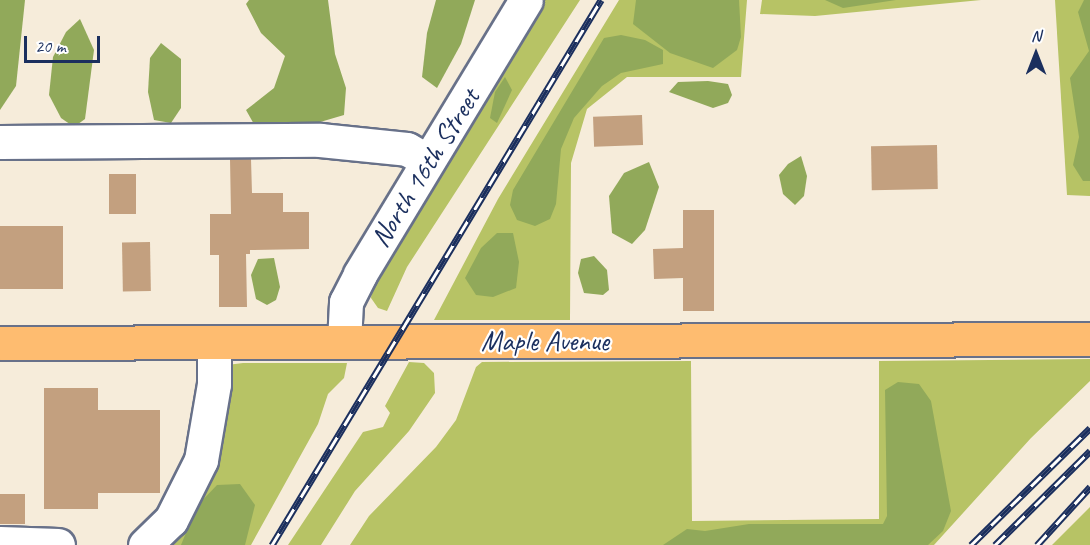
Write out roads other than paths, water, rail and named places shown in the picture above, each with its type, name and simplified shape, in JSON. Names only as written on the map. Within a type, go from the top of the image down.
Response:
[{"type":"main road","name":"Maple Avenue","points":[[0,343],[1090,339]]},
{"type":"street","name":"North 16th Street","points":[[344,342],[346,302],[526,0]]},
{"type":"street","points":[[0,141],[320,140],[407,150],[428,161]]},
{"type":"street","points":[[145,545],[171,520],[201,460],[214,384],[214,342]]},
{"type":"street","points":[[0,543],[59,545]]},
{"type":"railway","points":[[272,545],[601,0]]},
{"type":"railway","points":[[971,545],[1090,428]]},
{"type":"railway","points":[[995,545],[1090,451]]},
{"type":"railway","points":[[1037,545],[1090,487]]}]
